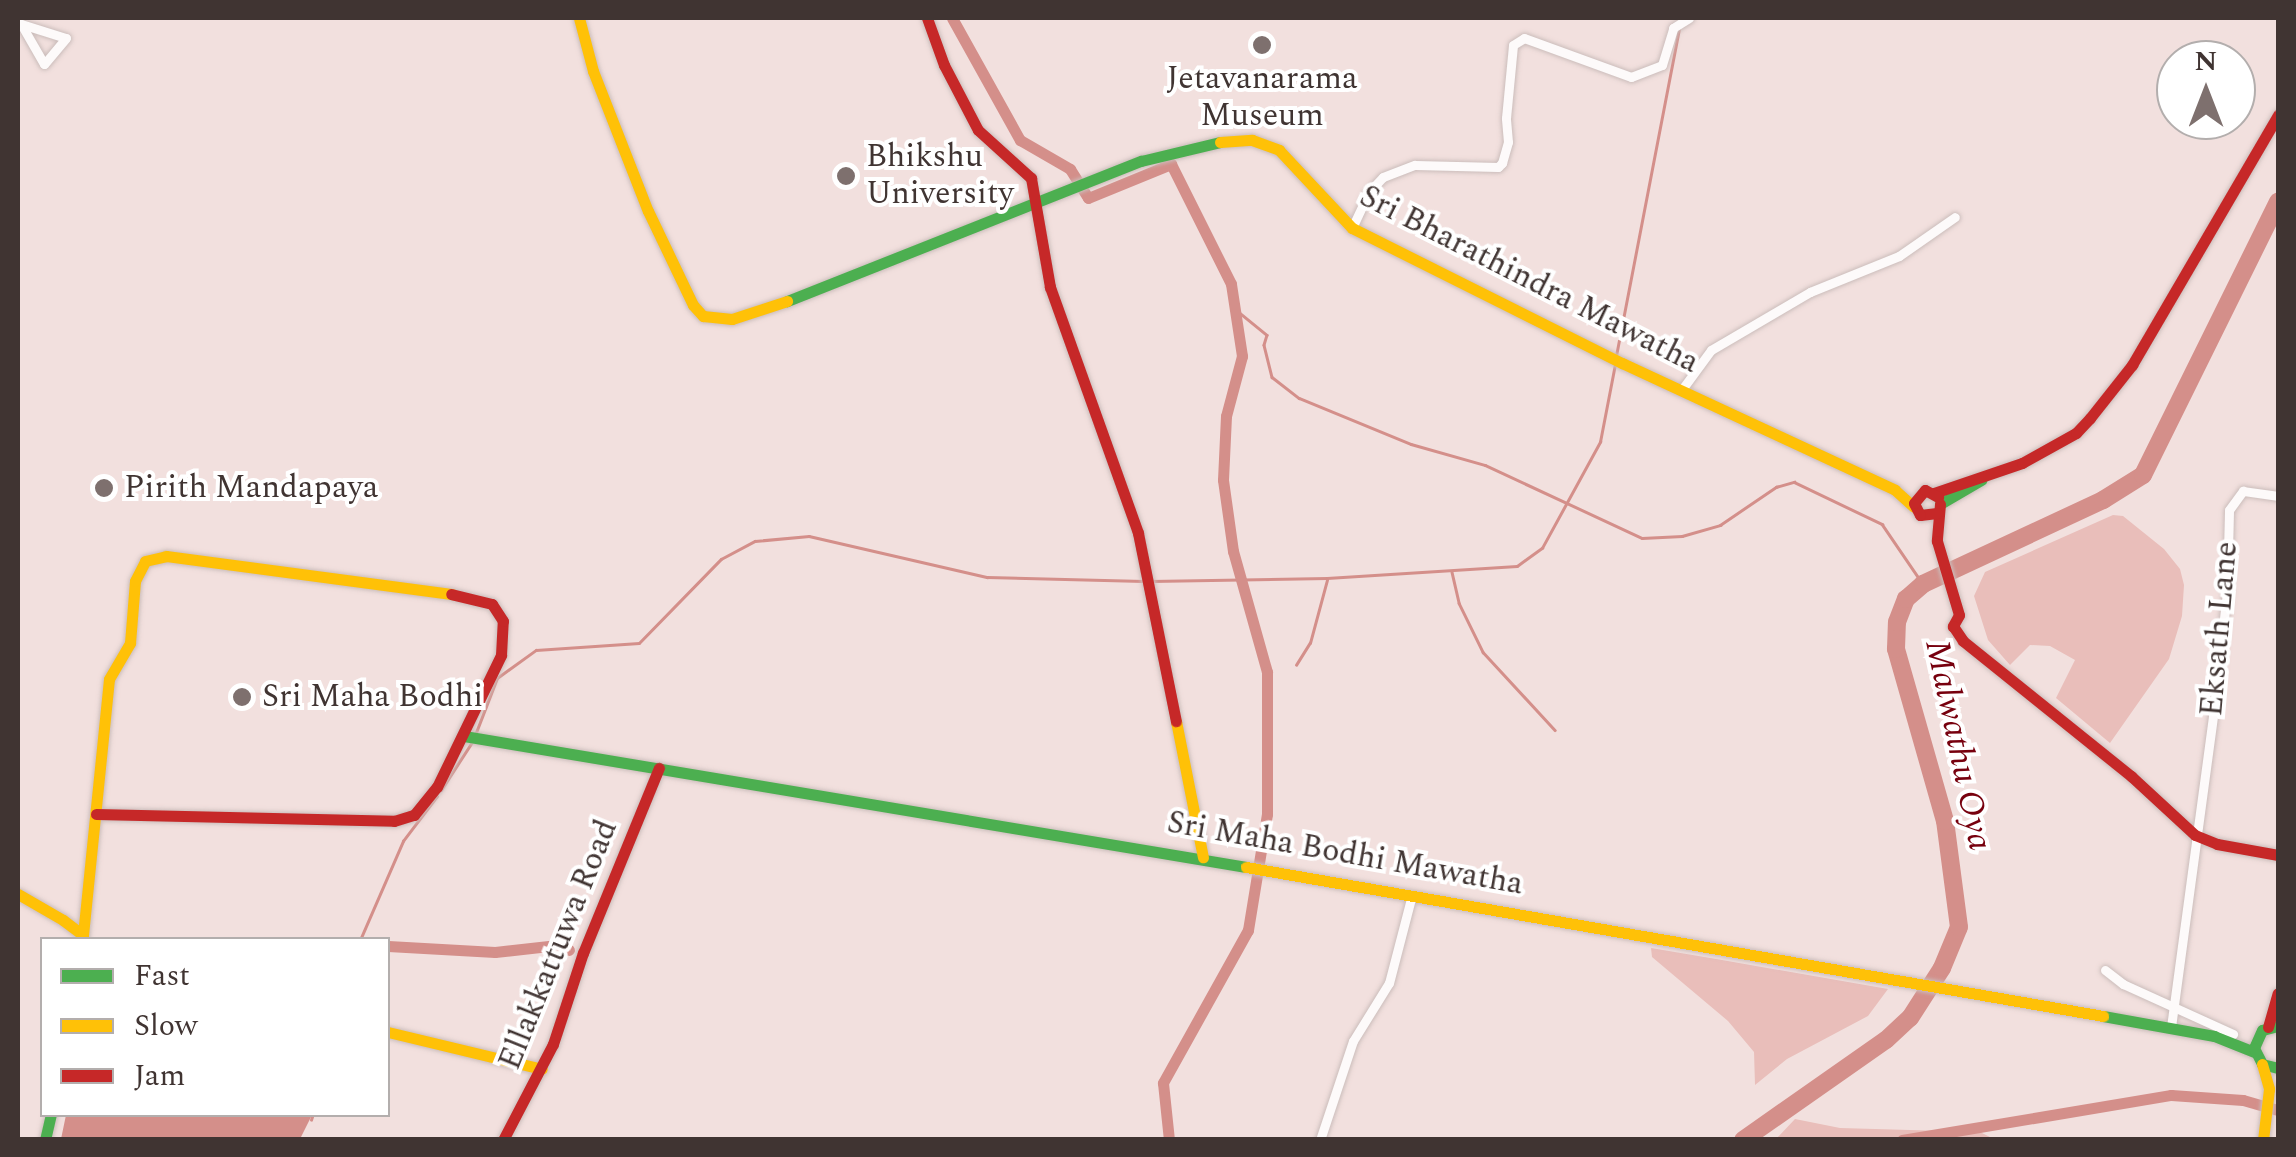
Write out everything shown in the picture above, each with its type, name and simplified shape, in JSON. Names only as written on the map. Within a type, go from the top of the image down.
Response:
[{"type":"main road","name":"Sri Bharathindra Mawatha","points":[[579,18],[593,72],[648,211],[679,278],[703,316],[732,318],[790,300],[1086,181],[1186,149],[1252,140],[1279,150],[1352,228],[1622,364],[1683,388],[1806,451],[1928,504]]},
{"type":"main road","points":[[927,18],[944,64],[978,130],[1028,171],[1050,287],[1126,494],[1146,568],[1203,857]]},
{"type":"main road","points":[[2278,115],[2132,364],[2105,401],[2076,433],[1928,504],[1959,615],[1953,626],[1978,655],[2100,750],[2194,835],[2217,844],[2278,854]]},
{"type":"main road","points":[[18,894],[83,937],[110,678],[130,643],[137,573],[145,562],[158,556],[482,598],[503,621],[504,642],[464,736],[429,800],[405,820],[97,807]]},
{"type":"main road","name":"Sri Maha Bodhi Mawatha","points":[[464,736],[1203,857],[1844,968],[2171,1027],[2214,1036],[2254,1052]]},
{"type":"main road","name":"Ellakkattuwa Road","points":[[503,1140],[542,1069],[583,953],[659,768]]},
{"type":"main road","points":[[2269,1089],[2254,1052],[2268,1029],[2278,993]]},
{"type":"main road","name":"Sri Maha Bodhi Mawatha","points":[[2214,1036],[2268,1029]]},
{"type":"main road","points":[[390,1032],[542,1069]]},
{"type":"main road","points":[[2262,1064],[2278,1071],[2269,1089],[2264,1133]]},
{"type":"street","points":[[1352,228],[1368,194],[1384,177],[1414,165],[1498,167],[1502,163],[1508,142],[1506,118],[1513,45],[1524,38],[1631,76],[1662,65],[1673,28],[1688,18]]},
{"type":"street","points":[[19,24],[51,34],[66,38],[44,64],[19,24]]},
{"type":"street","points":[[1683,388],[1711,350],[1810,292],[1898,256],[1954,217]]},
{"type":"street","name":"Eksath Lane","points":[[2194,835],[2226,593],[2229,510],[2244,491],[2278,496]]},
{"type":"street","points":[[2171,1027],[2194,835]]},
{"type":"street","points":[[1320,1140],[1353,1042],[1389,983],[1412,895]]},
{"type":"street","points":[[2105,970],[2123,984],[2233,1034]]},
{"type":"shaded area","points":[[2113,515],[2123,516],[2164,549],[2180,569],[2184,585],[2182,616],[2169,659],[2110,743],[2056,698],[2075,660],[2050,646],[2030,645],[2010,665],[1988,640],[1974,596],[1985,572]]},
{"type":"shaded area","points":[[1651,948],[1888,989],[1868,1016],[1787,1059],[1755,1085],[1754,1052],[1728,1021],[1652,957]]},
{"type":"shaded area","points":[[65,1117],[311,1117],[300,1139],[61,1139]]},
{"type":"shaded area","points":[[1795,1119],[1840,1128],[1980,1132],[1994,1139],[1776,1139]]},
{"type":"waterway","points":[[952,18],[1020,140],[1070,169],[1088,198],[1171,164],[1231,284],[1242,356],[1226,416],[1223,480],[1233,551],[1267,672],[1267,814],[1248,930],[1163,1083],[1169,1140]]},
{"type":"waterway","points":[[1616,356],[1679,30]]},
{"type":"waterway","name":"Malwathu Oya","points":[[1743,1140],[1886,1040],[1910,1018],[1942,968],[1959,927],[1945,821],[1896,649],[1897,622],[1906,599],[1923,584],[2103,500],[2143,475],[2278,202]]},
{"type":"waterway","points":[[1235,309],[1267,335],[1264,345],[1272,377],[1299,398],[1411,444],[1485,465],[1642,538],[1682,536],[1720,525],[1776,487],[1794,482],[1882,524],[1923,584]]},
{"type":"waterway","points":[[1151,581],[1327,578],[1517,566],[1542,548],[1600,442],[1615,364]]},
{"type":"waterway","points":[[475,735],[497,678],[536,650],[639,643],[721,559],[755,541],[809,536],[987,577],[1143,581]]},
{"type":"waterway","points":[[1452,572],[1459,603],[1483,652],[1555,730]]},
{"type":"waterway","points":[[1296,665],[1310,643],[1327,580]]},
{"type":"waterway","points":[[441,790],[472,742]]},
{"type":"waterway","points":[[361,937],[403,841],[437,796]]},
{"type":"waterway","points":[[390,946],[495,952],[558,945],[569,950]]},
{"type":"waterway","points":[[1902,1140],[2171,1095],[2243,1100],[2278,1110]]},
{"type":"traffic: fast","points":[[787,301],[1141,161],[1220,142]]},
{"type":"traffic: fast","points":[[1940,504],[1981,480]]},
{"type":"traffic: fast","points":[[464,736],[1246,867]]},
{"type":"traffic: fast","points":[[2103,1016],[2214,1036],[2254,1052]]},
{"type":"traffic: fast","points":[[2278,1026],[2262,1030],[2254,1048],[2262,1064],[2278,1068]]},
{"type":"traffic: fast","points":[[45,1140],[50,1117]]},
{"type":"traffic: slow","points":[[579,18],[593,71],[648,211],[693,305],[703,316],[732,319],[787,301]]},
{"type":"traffic: slow","points":[[1220,142],[1252,140],[1279,150],[1352,228],[1622,363],[1895,490],[1914,507]]},
{"type":"traffic: slow","points":[[83,935],[109,679],[130,643],[135,581],[145,561],[166,556],[451,594]]},
{"type":"traffic: slow","points":[[1176,721],[1203,857]]},
{"type":"traffic: slow","points":[[1246,867],[2103,1016]]},
{"type":"traffic: slow","points":[[18,894],[63,920],[83,937]]},
{"type":"traffic: slow","points":[[390,1032],[542,1069]]},
{"type":"traffic: slow","points":[[2262,1064],[2269,1089],[2263,1140]]},
{"type":"traffic: jam","points":[[927,18],[944,65],[978,130],[1031,178],[1050,287],[1138,533],[1176,721]]},
{"type":"traffic: jam","points":[[1934,493],[2022,463],[2076,433],[2090,418],[2132,365],[2278,115]]},
{"type":"traffic: jam","points":[[1937,513],[1920,515],[1914,503],[1925,490],[1938,497]]},
{"type":"traffic: jam","points":[[1940,504],[1937,541],[1959,615],[1953,626],[1963,641],[2131,776],[2195,835],[2217,844],[2278,855]]},
{"type":"traffic: jam","points":[[96,814],[394,821],[414,815],[437,787],[501,655],[503,621],[492,604],[451,594]]},
{"type":"traffic: jam","points":[[503,1140],[553,1044],[583,953],[659,768]]},
{"type":"traffic: jam","points":[[2268,1027],[2278,993]]},
{"type":"place","name":"Jetavanarama Museum","points":[[1262,45]]},
{"type":"place","name":"Bhikshu University","points":[[846,176]]},
{"type":"place","name":"Pirith Mandapaya","points":[[104,488]]},
{"type":"place","name":"Sri Maha Bodhi","points":[[242,697]]}]
